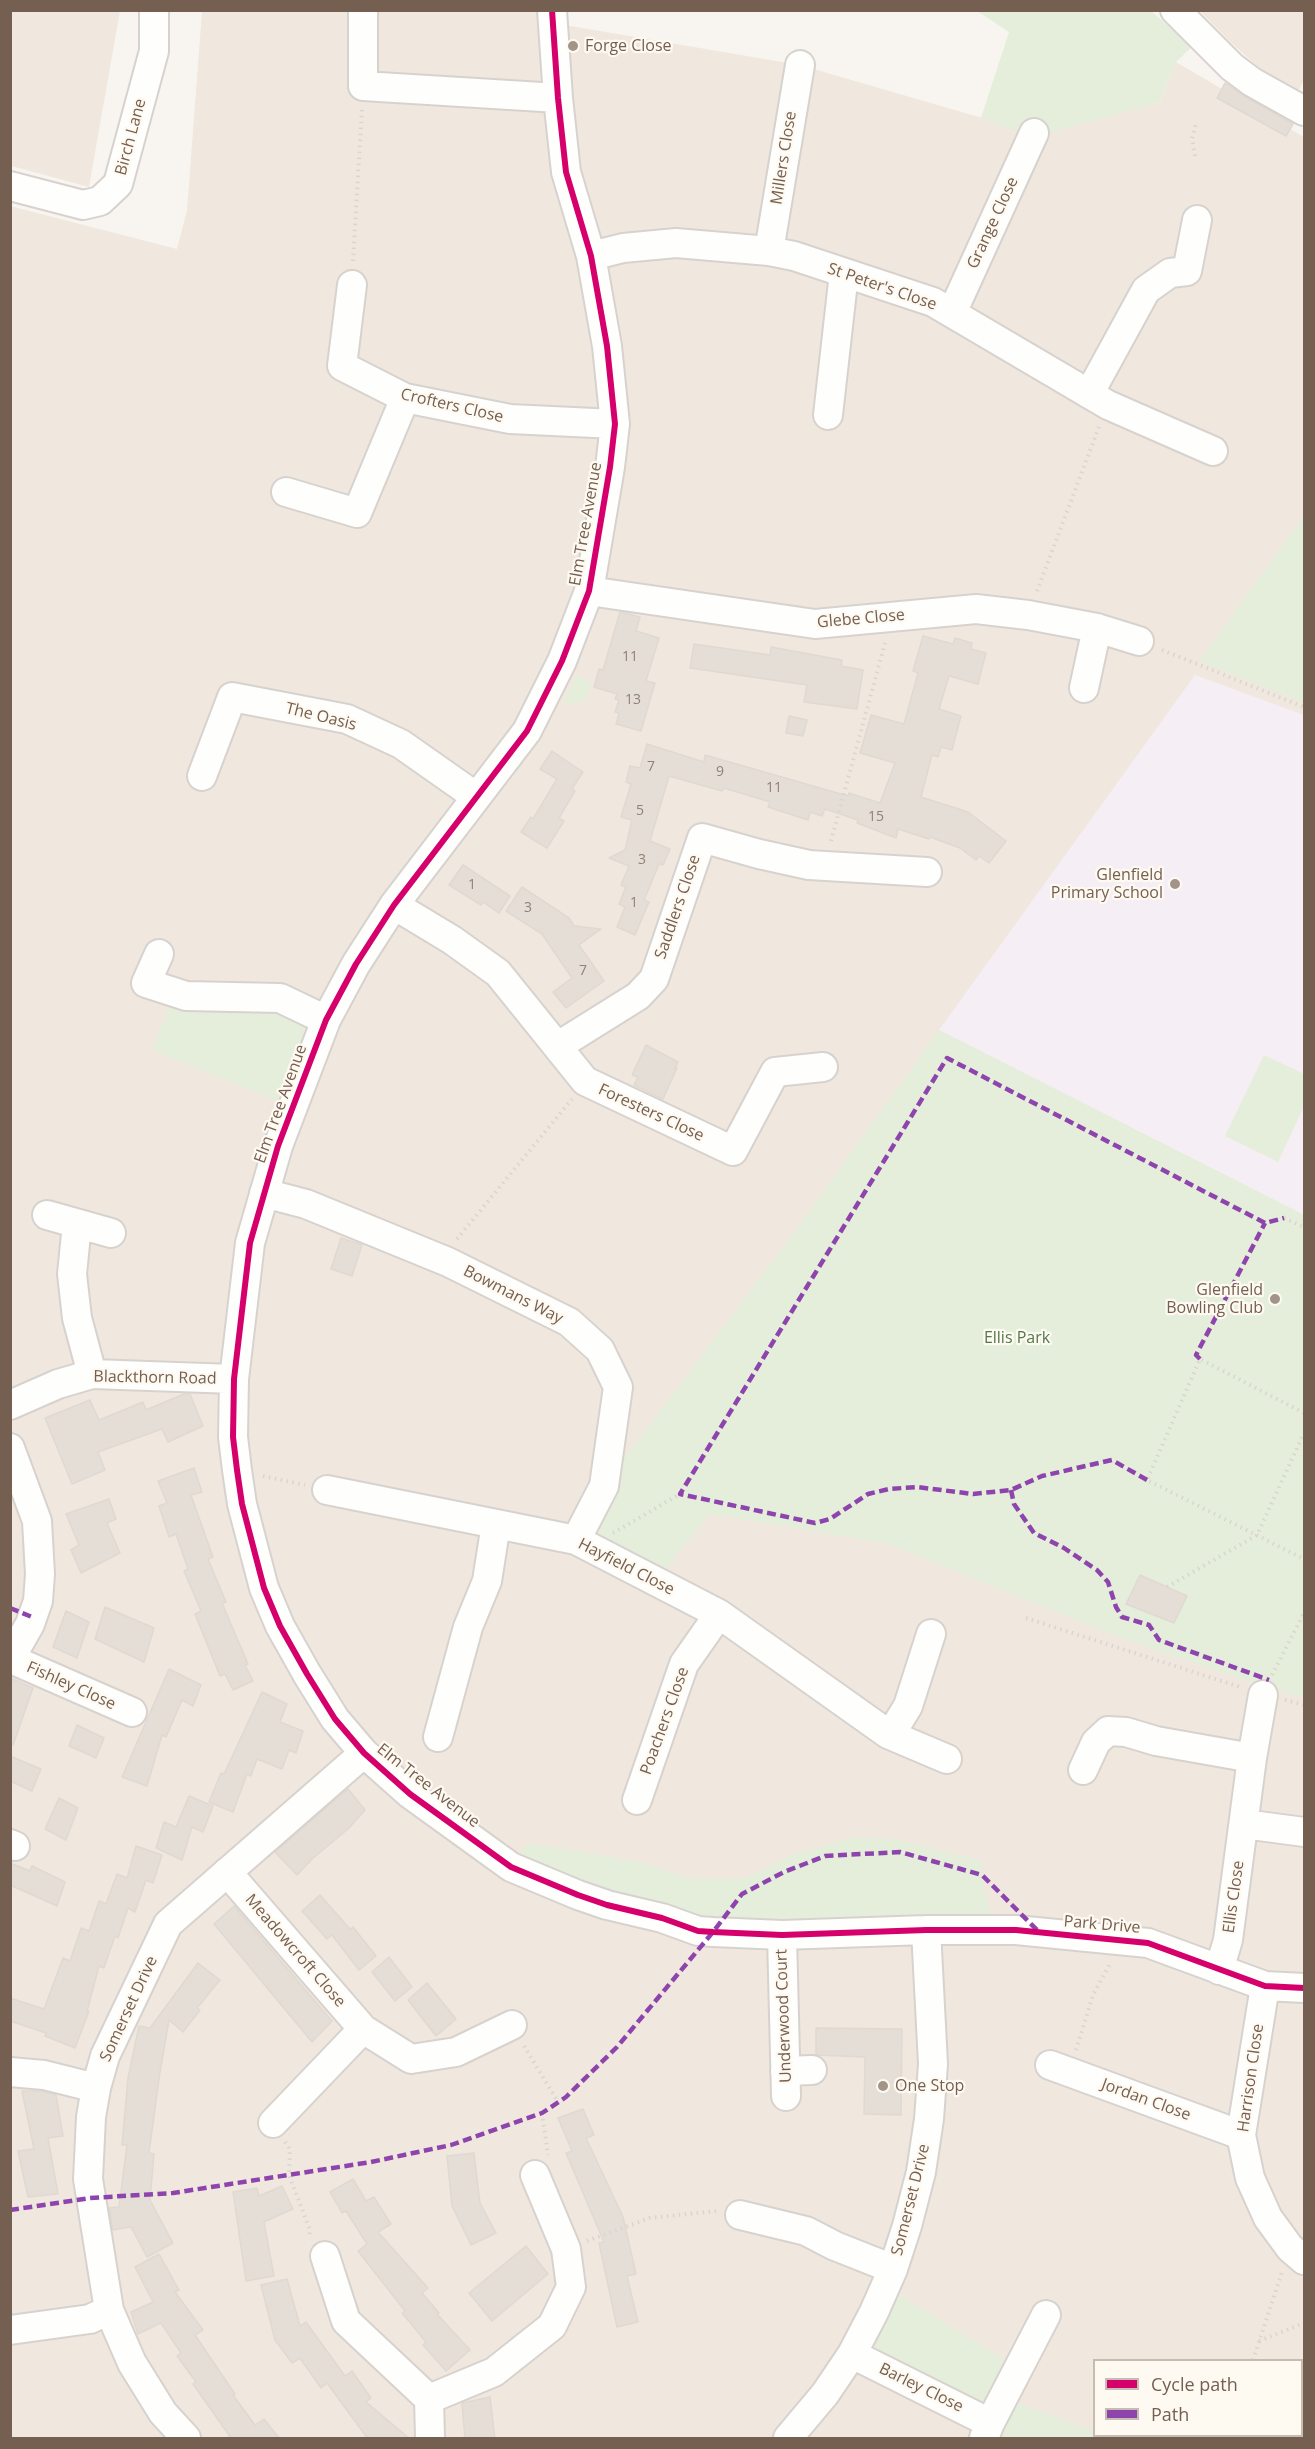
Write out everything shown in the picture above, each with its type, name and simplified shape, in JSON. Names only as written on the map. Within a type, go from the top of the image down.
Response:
[{"type":"street","name":"Birch Lane","points":[[10,186],[83,205],[100,201],[118,184],[153,51],[154,10]]},
{"type":"street","points":[[363,10],[363,86],[558,98]]},
{"type":"street","name":"Elm Tree Avenue","points":[[552,10],[566,172],[591,256],[607,346],[615,424],[589,591],[562,661],[527,731],[475,796],[394,905],[357,964],[327,1020],[278,1146],[250,1243],[234,1380],[233,1437],[237,1470],[253,1551],[264,1588],[280,1626],[335,1719],[364,1753],[410,1794],[511,1866],[607,1905],[662,1918],[699,1931],[782,1935],[926,1930]]},
{"type":"street","points":[[1175,10],[1232,67],[1252,82],[1305,111]]},
{"type":"street","name":"Millers Close","points":[[769,251],[800,65]]},
{"type":"street","name":"Grange Close","points":[[952,313],[1034,133]]},
{"type":"street","points":[[1099,400],[1146,290],[1170,273],[1187,271],[1197,220]]},
{"type":"street","name":"St Peter's Close","points":[[591,256],[623,248],[676,243],[769,251],[794,256],[933,302],[1099,400],[1213,452]]},
{"type":"street","points":[[828,415],[844,273]]},
{"type":"street","name":"Crofters Close","points":[[352,285],[342,366],[405,398],[510,419],[615,424]]},
{"type":"street","points":[[286,492],[357,513],[405,398]]},
{"type":"street","name":"Glebe Close","points":[[589,591],[815,624],[976,609],[1028,615],[1097,628],[1138,641]]},
{"type":"street","points":[[1084,688],[1097,628]]},
{"type":"street","name":"The Oasis","points":[[202,776],[232,697],[347,719],[401,744],[475,796]]},
{"type":"street","name":"Saddlers Close","points":[[558,1046],[638,996],[654,979],[702,838],[809,865],[927,872]]},
{"type":"street","name":"Foresters Close","points":[[394,905],[452,940],[498,973],[585,1081],[733,1151],[775,1072],[823,1067]]},
{"type":"street","points":[[159,954],[146,983],[186,996],[280,998],[327,1020]]},
{"type":"street","name":"Bowmans Way","points":[[264,1192],[306,1204],[448,1262],[569,1322],[600,1350],[618,1387],[603,1486],[583,1543]]},
{"type":"street","points":[[47,1215],[111,1233]]},
{"type":"street","points":[[77,1224],[72,1274],[77,1318],[92,1374]]},
{"type":"street","name":"Blackthorn Road","points":[[10,1405],[58,1384],[92,1374],[234,1380]]},
{"type":"street","points":[[10,1448],[37,1521],[40,1565],[38,1601],[30,1624],[11,1659]]},
{"type":"street","name":"Hayfield Close","points":[[327,1490],[583,1543],[719,1614],[888,1734],[946,1759]]},
{"type":"street","points":[[438,1737],[468,1627],[487,1581],[496,1524]]},
{"type":"street","name":"Poachers Close","points":[[637,1800],[684,1664],[719,1614]]},
{"type":"street","points":[[888,1734],[894,1729],[908,1706],[931,1634]]},
{"type":"street","name":"Fishley Close","points":[[11,1659],[132,1712]]},
{"type":"street","name":"Ellis Close","points":[[1220,1970],[1228,1940],[1252,1758],[1263,1695]]},
{"type":"street","points":[[1083,1770],[1096,1742],[1108,1731],[1126,1732],[1156,1741],[1252,1758]]},
{"type":"street","name":"Somerset Drive","points":[[186,2439],[163,2413],[132,2362],[109,2310],[88,2180],[91,2117],[96,2088],[105,2056],[168,1924],[364,1753]]},
{"type":"street","points":[[1244,1824],[1305,1832]]},
{"type":"street","name":"Meadowcroft Close","points":[[227,1872],[363,2029],[411,2059],[456,2052],[512,2025]]},
{"type":"street","name":"Somerset Drive","points":[[788,2439],[825,2394],[852,2354],[893,2269],[908,2226],[921,2172],[929,2119],[933,2064],[926,1930]]},
{"type":"street","name":"Park Drive","points":[[926,1930],[1016,1930],[1148,1942],[1265,1986],[1305,1988]]},
{"type":"street","name":"Underwood Court","points":[[782,1935],[795,2079]]},
{"type":"street","name":"Harrison Close","points":[[1265,1986],[1241,2135],[1250,2178],[1268,2218],[1298,2254]]},
{"type":"street","points":[[273,2123],[363,2029]]},
{"type":"street","name":"Jordan Close","points":[[1060,2069],[1241,2135]]},
{"type":"street","points":[[10,2072],[44,2075],[96,2088]]},
{"type":"street","points":[[429,2399],[494,2372],[552,2326],[571,2287],[566,2249],[535,2175]]},
{"type":"street","points":[[740,2214],[806,2231],[835,2246],[893,2269]]},
{"type":"street","points":[[325,2256],[346,2321],[429,2399],[430,2439]]},
{"type":"street","points":[[10,2330],[90,2319],[109,2310]]},
{"type":"street","name":"Barley Close","points":[[852,2354],[987,2431],[1046,2315]]},
{"type":"path","points":[[352,285],[363,86]]},
{"type":"path","points":[[1195,156],[1192,139],[1196,123]]},
{"type":"path","points":[[1028,615],[1099,400]]},
{"type":"path","points":[[809,865],[829,851],[891,616]]},
{"type":"path","points":[[1138,641],[1305,707]]},
{"type":"path","points":[[448,1262],[453,1244],[585,1081]]},
{"type":"path","points":[[1284,1218],[1305,1227]]},
{"type":"path","points":[[1305,1413],[1200,1359],[1147,1480],[1305,1559]]},
{"type":"path","points":[[1167,1587],[1257,1535],[1305,1433]]},
{"type":"path","points":[[237,1470],[327,1490]]},
{"type":"path","points":[[583,1543],[680,1494]]},
{"type":"path","points":[[1263,1695],[1305,1613]]},
{"type":"path","points":[[1026,1618],[1263,1695],[1305,1705]]},
{"type":"path","points":[[1060,2069],[1093,1995],[1122,1940]]},
{"type":"path","points":[[512,2025],[558,2102]]},
{"type":"path","points":[[535,2175],[549,2166],[542,2113]]},
{"type":"path","points":[[273,2123],[290,2149],[289,2175],[310,2230],[308,2258],[325,2256]]},
{"type":"path","points":[[566,2249],[650,2218],[709,2210],[740,2214]]},
{"type":"path","points":[[1253,2359],[1298,2254]]},
{"type":"path","points":[[1259,2341],[1305,2323]]},
{"type":"shaded area","points":[[10,11],[120,11],[89,187],[11,166]]},
{"type":"shaded area","points":[[202,11],[565,11],[565,25],[800,65],[1034,133],[1159,103],[1176,62],[1304,137],[1304,2438],[11,2438],[10,206],[177,249],[187,210]]},
{"type":"shaded area","points":[[1200,11],[1304,11],[1304,80],[1297,94],[1257,66]]},
{"type":"shaded area","name":"Glenfield Primary School","points":[[1195,675],[1304,715],[1304,1215],[939,1030]]},
{"type":"green space","points":[[977,11],[1151,11],[1192,47],[1176,62],[1159,103],[1032,137],[981,118],[1009,32]]},
{"type":"green space","points":[[1304,516],[1304,703],[1199,661]]},
{"type":"green space","points":[[577,675],[591,682],[587,699],[573,704],[564,702]]},
{"type":"green space","points":[[186,996],[326,1020],[293,1107],[153,1050],[167,1011]]},
{"type":"green space","name":"Ellis Park","points":[[939,1030],[1304,1215],[1304,1697],[1272,1690],[1116,1636],[889,1544],[710,1514],[656,1581],[576,1540],[604,1486],[782,1249]]},
{"type":"green space","points":[[1264,1055],[1304,1074],[1304,1106],[1278,1162],[1225,1136]]},
{"type":"green space","points":[[851,1837],[893,1839],[980,1860],[984,1889],[995,1930],[713,1932],[511,1867],[528,1843],[641,1862],[689,1878],[744,1879],[787,1857]]},
{"type":"green space","points":[[885,2286],[1002,2358],[1015,2375],[1004,2398],[1093,2431],[1093,2437],[1106,2437],[989,2438],[852,2354]]},
{"type":"building","points":[[1225,83],[1293,124],[1286,136],[1217,98]]},
{"type":"building","points":[[620,612],[640,617],[636,631],[659,638],[646,681],[655,683],[641,731],[616,724],[619,713],[615,712],[619,700],[615,699],[617,694],[594,687],[599,669],[603,670]]},
{"type":"building","points":[[923,636],[953,644],[955,638],[972,643],[971,649],[986,653],[978,684],[949,676],[939,709],[961,716],[952,750],[941,747],[938,757],[932,755],[921,797],[968,812],[1006,841],[989,863],[979,856],[976,860],[960,848],[930,837],[929,839],[898,829],[896,838],[857,823],[858,820],[825,809],[822,816],[810,812],[808,820],[768,807],[770,802],[724,788],[722,791],[669,776],[650,841],[670,849],[663,865],[659,864],[644,900],[649,902],[635,935],[617,927],[625,907],[619,904],[626,887],[621,885],[629,866],[609,858],[625,850],[632,820],[621,817],[631,784],[626,782],[630,766],[640,768],[647,744],[704,762],[705,755],[880,803],[895,763],[860,753],[871,715],[904,724],[918,673],[913,671]]},
{"type":"building","points":[[694,644],[770,655],[771,647],[842,660],[841,666],[863,670],[857,709],[804,702],[807,685],[690,668]]},
{"type":"building","points":[[789,716],[807,720],[803,736],[786,733]]},
{"type":"building","points":[[552,751],[583,772],[572,789],[575,791],[559,818],[564,821],[547,848],[521,832],[531,817],[533,819],[557,779],[540,769]]},
{"type":"building","points":[[463,865],[510,896],[499,913],[483,902],[481,905],[449,885]]},
{"type":"building","points":[[522,887],[569,918],[574,926],[601,929],[579,945],[604,981],[566,1008],[553,992],[572,978],[542,934],[506,911]]},
{"type":"building","points":[[646,1045],[678,1062],[663,1099],[634,1085],[638,1077],[632,1075]]},
{"type":"building","points":[[341,1238],[362,1245],[352,1276],[331,1269]]},
{"type":"building","points":[[184,1394],[190,1394],[203,1426],[168,1442],[162,1429],[98,1452],[105,1470],[72,1484],[45,1418],[90,1400],[99,1420],[143,1402],[146,1410]]},
{"type":"building","points":[[194,1468],[202,1492],[191,1495],[213,1557],[208,1559],[226,1602],[222,1603],[253,1681],[233,1690],[225,1674],[220,1676],[195,1614],[201,1611],[184,1571],[188,1569],[176,1534],[169,1537],[159,1506],[167,1503],[158,1481]]},
{"type":"building","points":[[109,1499],[116,1519],[107,1523],[120,1553],[81,1573],[71,1550],[79,1545],[66,1514]]},
{"type":"building","points":[[1140,1575],[1187,1596],[1174,1623],[1126,1604]]},
{"type":"building","points":[[105,1607],[154,1628],[144,1662],[95,1639]]},
{"type":"building","points":[[66,1611],[89,1622],[77,1658],[53,1647]]},
{"type":"building","points":[[169,1669],[201,1685],[193,1706],[182,1700],[166,1737],[162,1735],[147,1786],[122,1777]]},
{"type":"building","points":[[10,1678],[33,1688],[13,1745],[10,1744]]},
{"type":"building","points":[[262,1692],[287,1704],[280,1722],[303,1731],[296,1753],[289,1750],[282,1769],[257,1759],[251,1776],[247,1774],[233,1812],[209,1802]]},
{"type":"building","points":[[77,1725],[104,1738],[96,1758],[69,1746]]},
{"type":"building","points":[[10,1756],[41,1769],[32,1791],[10,1781]]},
{"type":"building","points":[[348,1789],[365,1810],[348,1829],[312,1859],[297,1875],[275,1852]]},
{"type":"building","points":[[189,1796],[213,1806],[203,1832],[192,1827],[182,1860],[156,1848],[164,1822],[176,1827]]},
{"type":"building","points":[[59,1798],[78,1808],[66,1840],[45,1829]]},
{"type":"building","points":[[136,1846],[162,1855],[153,1883],[146,1880],[135,1912],[128,1908],[118,1938],[115,1936],[104,1968],[99,1966],[87,2011],[89,2011],[75,2048],[45,2036],[46,2033],[10,2021],[10,1998],[44,2009],[63,1958],[70,1961],[81,1928],[89,1931],[99,1901],[106,1904],[117,1874],[127,1878]]},
{"type":"building","points":[[10,1863],[30,1871],[32,1866],[65,1882],[57,1906],[10,1885]]},
{"type":"building","points":[[320,1895],[350,1929],[353,1927],[376,1956],[359,1970],[332,1935],[327,1939],[302,1911]]},
{"type":"building","points":[[234,1906],[332,2021],[312,2042],[214,1924]]},
{"type":"building","points":[[389,1957],[412,1987],[395,2001],[372,1972]]},
{"type":"building","points":[[198,1963],[220,1980],[197,2008],[200,2010],[183,2032],[169,2020],[149,2153],[154,2154],[150,2200],[173,2243],[147,2257],[131,2227],[113,2230],[109,2208],[119,2207],[127,2145],[122,2145],[128,2078],[139,2026],[150,2028]]},
{"type":"building","points":[[427,1983],[456,2019],[436,2036],[408,2000]]},
{"type":"building","name":"One Stop","points":[[816,2028],[902,2029],[901,2115],[864,2114],[865,2057],[816,2055]]},
{"type":"building","points":[[22,2091],[41,2091],[56,2095],[63,2136],[48,2138],[58,2194],[28,2197],[18,2151],[34,2149]]},
{"type":"building","points":[[583,2109],[594,2135],[586,2138],[623,2217],[636,2274],[627,2276],[638,2322],[617,2327],[599,2243],[604,2242],[566,2153],[572,2151],[558,2118]]},
{"type":"building","points":[[474,2153],[480,2203],[496,2233],[471,2245],[452,2206],[447,2156]]},
{"type":"building","points":[[353,2179],[366,2201],[374,2197],[391,2224],[378,2232],[428,2288],[422,2293],[439,2313],[437,2314],[470,2350],[446,2371],[423,2345],[426,2342],[402,2313],[405,2311],[358,2251],[367,2244],[346,2211],[342,2213],[330,2192]]},
{"type":"building","points":[[282,2186],[293,2209],[264,2222],[274,2276],[246,2281],[233,2192],[257,2188],[259,2196]]},
{"type":"building","points":[[526,2246],[548,2274],[492,2321],[469,2293]]},
{"type":"building","points":[[159,2254],[179,2290],[175,2292],[203,2330],[195,2335],[235,2394],[233,2395],[255,2425],[264,2419],[279,2438],[231,2438],[193,2384],[196,2382],[177,2356],[181,2353],[161,2323],[138,2334],[131,2312],[153,2302],[135,2267]]},
{"type":"building","points":[[287,2279],[300,2326],[306,2322],[345,2376],[352,2371],[371,2398],[366,2402],[410,2439],[368,2439],[327,2383],[321,2388],[300,2358],[292,2363],[275,2340],[261,2285]]},
{"type":"building","points":[[490,2397],[495,2439],[465,2439],[462,2403]]},
{"type":"marked path","points":[[1147,1480],[1112,1460],[1042,1476],[1011,1490],[973,1494],[917,1487],[889,1489],[868,1494],[830,1519],[815,1523],[680,1494],[947,1058],[1265,1223],[1284,1218]]},
{"type":"marked path","points":[[1200,1359],[1196,1355],[1265,1223]]},
{"type":"marked path","points":[[1011,1490],[1014,1504],[1034,1533],[1064,1548],[1097,1570],[1108,1582],[1116,1607],[1122,1617],[1149,1625],[1159,1640],[1269,1680]]},
{"type":"marked path","points":[[10,1608],[32,1617]]},
{"type":"marked path","points":[[10,2210],[90,2198],[173,2193],[371,2162],[451,2145],[542,2113],[566,2097],[617,2047],[742,1894],[784,1872],[825,1856],[900,1852],[982,1875],[1039,1932]]},
{"type":"cycle path","points":[[552,10],[566,172],[591,256],[607,346],[615,424],[589,591],[562,661],[527,731],[394,905],[356,964],[326,1020],[278,1146],[250,1243],[234,1379],[233,1437],[237,1470],[242,1504],[264,1588],[280,1626],[307,1674],[335,1719],[364,1753],[410,1794],[511,1867],[578,1895],[607,1905],[662,1918],[698,1931],[782,1935],[926,1930],[1016,1930],[1148,1943],[1265,1986],[1304,1988]]},
{"type":"place","name":"Forge Close","points":[[573,46]]},
{"type":"place","name":"Glenfield Primary School","points":[[1175,884]]},
{"type":"place","name":"Glenfield Bowling Club","points":[[1275,1299]]},
{"type":"place","name":"One Stop","points":[[883,2086]]}]
